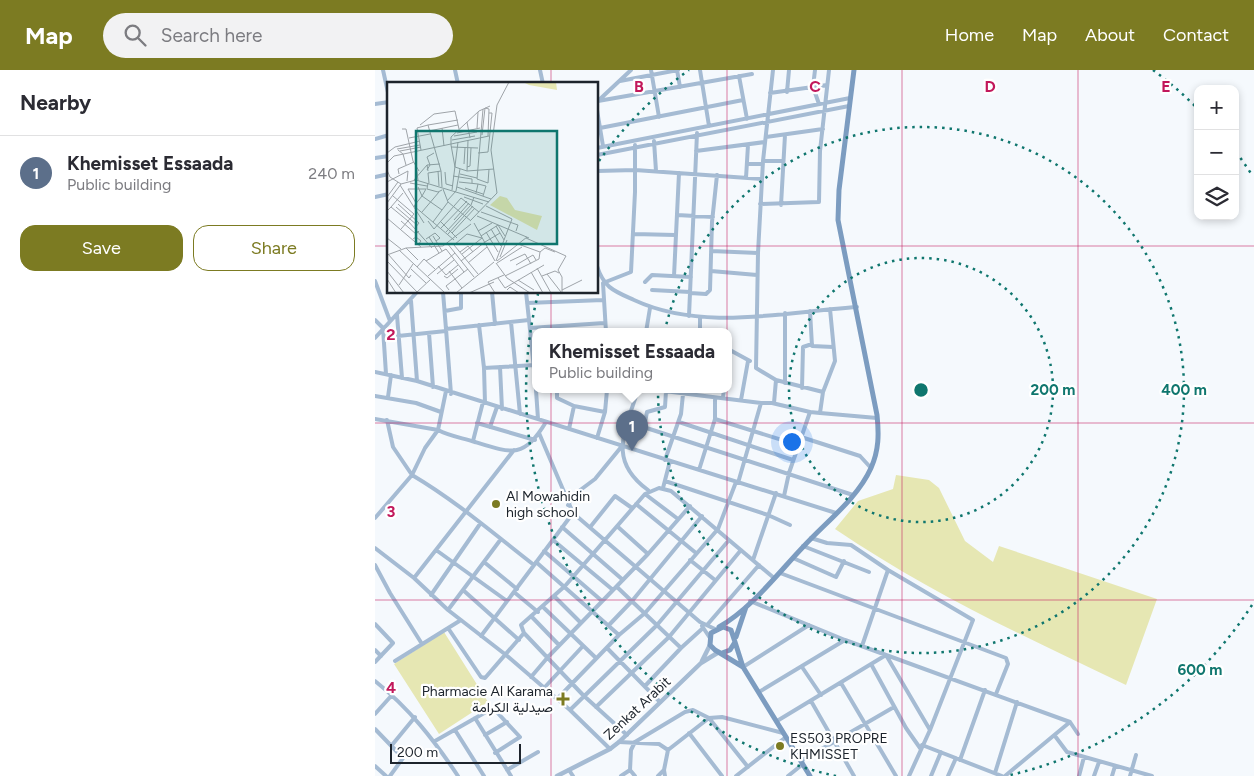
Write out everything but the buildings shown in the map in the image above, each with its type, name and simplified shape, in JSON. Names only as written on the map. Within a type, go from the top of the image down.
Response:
[{"type":"main road","points":[[743,667],[710,644],[710,638],[717,628],[730,621],[780,572],[853,495],[871,468],[879,437],[857,307],[838,214],[854,70]]},
{"type":"main road","points":[[720,652],[730,650],[749,602]]},
{"type":"main road","points":[[717,628],[731,630],[743,667],[810,776]]},
{"type":"street","points":[[383,70],[387,88]]},
{"type":"street","points":[[599,100],[631,70]]},
{"type":"street","points":[[620,81],[652,72],[678,70],[680,88]]},
{"type":"street","points":[[700,70],[709,126]]},
{"type":"street","points":[[773,70],[760,204],[755,362],[758,370],[776,380],[823,392]]},
{"type":"street","points":[[787,92],[789,70]]},
{"type":"street","points":[[815,70],[813,87],[819,104]]},
{"type":"street","points":[[760,204],[819,202],[820,151],[829,70]]},
{"type":"street","points":[[652,72],[659,117]]},
{"type":"street","points":[[599,101],[753,74]]},
{"type":"street","points":[[739,76],[747,119]]},
{"type":"street","points":[[770,93],[787,92],[827,84]]},
{"type":"street","points":[[599,147],[850,98]]},
{"type":"street","points":[[600,128],[743,100]]},
{"type":"street","points":[[599,155],[849,106]]},
{"type":"street","points":[[599,122],[603,146]]},
{"type":"street","points":[[689,316],[697,128]]},
{"type":"street","points":[[766,137],[823,130]]},
{"type":"street","points":[[781,204],[785,135]]},
{"type":"street","points":[[654,136],[657,171]]},
{"type":"street","points":[[603,283],[630,273],[635,170],[634,140]]},
{"type":"street","points":[[697,151],[765,142]]},
{"type":"street","points":[[746,178],[748,145]]},
{"type":"street","points":[[747,164],[783,161]]},
{"type":"street","points":[[599,170],[657,171],[762,179]]},
{"type":"street","points":[[674,276],[679,173]]},
{"type":"street","points":[[652,290],[709,293],[717,175]]},
{"type":"street","points":[[677,215],[713,217]]},
{"type":"street","points":[[633,234],[675,235]]},
{"type":"street","points":[[711,251],[758,253]]},
{"type":"street","points":[[711,271],[757,275]]},
{"type":"street","points":[[599,272],[603,283],[605,328]]},
{"type":"street","points":[[645,282],[651,275],[691,277]]},
{"type":"street","points":[[375,283],[390,321]]},
{"type":"street","points":[[603,283],[614,291],[650,308],[668,314],[689,316],[757,316],[857,307]]},
{"type":"street","points":[[375,338],[416,294]]},
{"type":"street","points":[[443,294],[451,394]]},
{"type":"street","points":[[445,311],[461,308],[461,294]]},
{"type":"street","points":[[492,294],[495,324]]},
{"type":"street","points":[[526,294],[532,343]]},
{"type":"street","points":[[527,303],[603,300]]},
{"type":"street","points":[[411,301],[417,382]]},
{"type":"street","points":[[647,328],[650,308]]},
{"type":"street","points":[[820,412],[823,392],[834,368],[830,309]]},
{"type":"street","points":[[810,310],[811,344]]},
{"type":"street","points":[[785,312],[785,383]]},
{"type":"street","points":[[397,315],[402,378]]},
{"type":"street","points":[[700,317],[700,328]]},
{"type":"street","points":[[375,320],[383,328],[389,374],[388,397]]},
{"type":"street","points":[[398,336],[529,320]]},
{"type":"street","points":[[511,322],[519,414]]},
{"type":"street","points":[[530,328],[604,323]]},
{"type":"street","points":[[473,441],[484,403],[484,368],[479,325]]},
{"type":"street","points":[[429,333],[433,386]]},
{"type":"street","points":[[811,344],[814,347],[833,347]]},
{"type":"street","points":[[803,388],[803,347],[811,344]]},
{"type":"street","points":[[732,352],[748,361],[755,362]]},
{"type":"street","points":[[741,400],[748,361]]},
{"type":"street","points":[[484,368],[532,365]]},
{"type":"street","points":[[500,367],[502,409]]},
{"type":"street","points":[[375,372],[433,386],[451,394],[538,419],[836,513]]},
{"type":"street","points":[[774,403],[776,380]]},
{"type":"street","points":[[375,517],[412,475],[425,448],[438,430],[446,392]]},
{"type":"street","points":[[536,393],[538,419]]},
{"type":"street","points":[[557,393],[557,398],[574,406],[605,412]]},
{"type":"street","points":[[597,438],[605,412],[607,393]]},
{"type":"street","points":[[637,393],[622,446],[622,454],[627,471],[646,492],[678,519]]},
{"type":"street","points":[[644,427],[647,412],[665,407],[666,393]]},
{"type":"street","points":[[679,393],[686,393]]},
{"type":"street","points":[[693,393],[715,398],[774,403],[810,412],[877,418]]},
{"type":"street","points":[[723,398],[724,393]]},
{"type":"street","points":[[665,460],[679,422],[683,394]]},
{"type":"street","points":[[375,396],[417,403],[441,412]]},
{"type":"street","points":[[699,470],[715,419],[715,398]]},
{"type":"street","points":[[557,699],[619,635],[645,613],[717,529],[737,483],[761,403]]},
{"type":"street","points":[[569,429],[574,406]]},
{"type":"street","points":[[490,427],[497,407]]},
{"type":"street","points":[[785,496],[789,473],[810,412]]},
{"type":"street","points":[[375,419],[438,430],[502,450],[514,450],[529,445],[535,440],[546,422]]},
{"type":"street","points":[[715,419],[799,445]]},
{"type":"street","points":[[387,420],[393,447],[412,475],[467,511],[480,524],[565,586],[591,612],[619,635]]},
{"type":"street","points":[[628,422],[744,458],[853,495]]},
{"type":"street","points":[[679,422],[793,460]]},
{"type":"street","points":[[477,423],[535,440]]},
{"type":"street","points":[[539,433],[573,513],[665,589],[700,622],[710,638]]},
{"type":"street","points":[[801,437],[860,456],[871,468]]},
{"type":"street","points":[[568,504],[575,494],[595,480],[622,446]]},
{"type":"street","points":[[413,578],[514,450]]},
{"type":"street","points":[[663,488],[670,461]]},
{"type":"street","points":[[665,481],[768,515],[789,525]]},
{"type":"street","points":[[627,735],[583,695],[573,682],[524,633],[521,626],[565,586],[646,492],[663,488],[671,491],[774,578]]},
{"type":"street","points":[[753,560],[776,493]]},
{"type":"street","points":[[591,526],[615,496],[632,508]]},
{"type":"street","points":[[636,504],[681,543],[696,553]]},
{"type":"street","points":[[531,677],[559,645],[637,566],[690,506]]},
{"type":"street","points":[[481,636],[573,513]]},
{"type":"street","points":[[609,625],[632,601],[702,516]]},
{"type":"street","points":[[431,595],[480,524]]},
{"type":"street","points":[[562,527],[623,580]]},
{"type":"street","points":[[617,527],[648,554]]},
{"type":"street","points":[[811,538],[827,543],[851,545],[888,570],[972,618],[973,624],[930,730],[909,776]]},
{"type":"street","points":[[448,610],[501,539]]},
{"type":"street","points":[[553,540],[632,601],[681,648]]},
{"type":"street","points":[[570,710],[583,695],[657,626],[729,540]]},
{"type":"street","points":[[803,546],[869,572]]},
{"type":"street","points":[[375,548],[413,578],[448,610],[506,655],[570,710],[610,749]]},
{"type":"street","points":[[436,550],[507,601]]},
{"type":"street","points":[[596,707],[669,637],[741,550]]},
{"type":"street","points":[[545,551],[602,601]]},
{"type":"street","points":[[793,558],[836,577],[844,561]]},
{"type":"street","points":[[690,560],[715,580]]},
{"type":"street","points":[[484,562],[538,612]]},
{"type":"street","points":[[707,624],[759,565]]},
{"type":"street","points":[[375,566],[389,593],[422,644]]},
{"type":"street","points":[[862,646],[888,570]]},
{"type":"street","points":[[780,572],[1007,659],[1008,664],[996,694]]},
{"type":"street","points":[[463,590],[519,640]]},
{"type":"street","points":[[554,596],[581,623]]},
{"type":"street","points":[[749,602],[845,640],[1070,722],[1078,734]]},
{"type":"street","points":[[543,607],[569,635],[596,658]]},
{"type":"street","points":[[531,616],[559,645]]},
{"type":"street","points":[[395,661],[461,620]]},
{"type":"street","points":[[700,622],[717,628]]},
{"type":"street","points":[[375,624],[393,642],[375,662]]},
{"type":"street","points":[[743,667],[809,625]]},
{"type":"street","points":[[448,628],[482,678],[506,655],[524,633]]},
{"type":"street","points":[[645,686],[703,628]]},
{"type":"street","points":[[759,692],[845,640]]},
{"type":"street","points":[[701,663],[710,644]]},
{"type":"street","points":[[543,688],[583,646]]},
{"type":"street","points":[[607,648],[660,702]]},
{"type":"street","points":[[375,650],[381,656]]},
{"type":"street","points":[[701,663],[720,652]]},
{"type":"street","points":[[777,721],[886,655]]},
{"type":"street","points":[[886,655],[930,730]]},
{"type":"street","name":"Zenkat Arabit","points":[[557,776],[610,749],[619,742],[701,663]]},
{"type":"street","points":[[871,664],[894,707],[921,747],[941,752],[1004,776],[1011,775],[1070,722]]},
{"type":"street","points":[[802,666],[821,695]]},
{"type":"street","points":[[375,681],[415,717],[435,741],[458,776]]},
{"type":"street","points":[[841,682],[863,723],[896,776]]},
{"type":"street","points":[[948,776],[958,759],[985,690]]},
{"type":"street","points":[[375,714],[392,695]]},
{"type":"street","points":[[811,701],[854,776]]},
{"type":"street","points":[[995,773],[1017,702]]},
{"type":"street","points":[[788,776],[802,762],[833,741],[894,707]]},
{"type":"street","points":[[435,741],[493,708],[520,738],[495,753]]},
{"type":"street","points":[[635,776],[630,770],[631,750],[635,742],[689,710],[697,711],[709,718],[748,767]]},
{"type":"street","points":[[392,745],[415,717]]},
{"type":"street","points":[[665,776],[664,770],[668,750],[709,718],[722,717],[785,735]]},
{"type":"street","points":[[475,718],[511,776]]},
{"type":"street","points":[[485,735],[507,722]]},
{"type":"street","points":[[375,729],[403,758],[388,776],[375,766]]},
{"type":"street","points":[[455,730],[484,776]]},
{"type":"street","points":[[689,733],[722,776]]},
{"type":"street","points":[[736,776],[785,735]]},
{"type":"street","points":[[1055,736],[1065,752],[1152,776]]},
{"type":"street","points":[[619,742],[659,744],[668,750]]},
{"type":"street","points":[[507,770],[538,752]]},
{"type":"street","points":[[931,776],[941,752]]},
{"type":"street","points":[[1130,776],[1136,755]]},
{"type":"street","points":[[1079,776],[1084,757]]},
{"type":"street","points":[[1094,776],[1099,762]]},
{"type":"street","points":[[1112,776],[1115,766]]},
{"type":"street","points":[[569,770],[573,776]]},
{"type":"street","points":[[621,776],[630,770]]},
{"type":"street","points":[[658,776],[664,770]]},
{"type":"green space","points":[[896,475],[929,480],[939,488],[965,541],[993,562],[999,546],[1157,599],[1126,685],[977,613],[905,573],[835,529],[858,501],[893,489]]},
{"type":"green space","points":[[444,632],[488,702],[439,734],[394,664]]},
{"type":"place","name":"Khemisset Essaada","points":[[632,451]]},
{"type":"place","name":"Al Mowahidin high school","points":[[496,504]]},
{"type":"place","name":"Pharmacie Al Karama صيدلية الكرامة","points":[[563,699]]},
{"type":"place","name":"ES503 PROPRE KHMISSET","points":[[780,746]]}]
